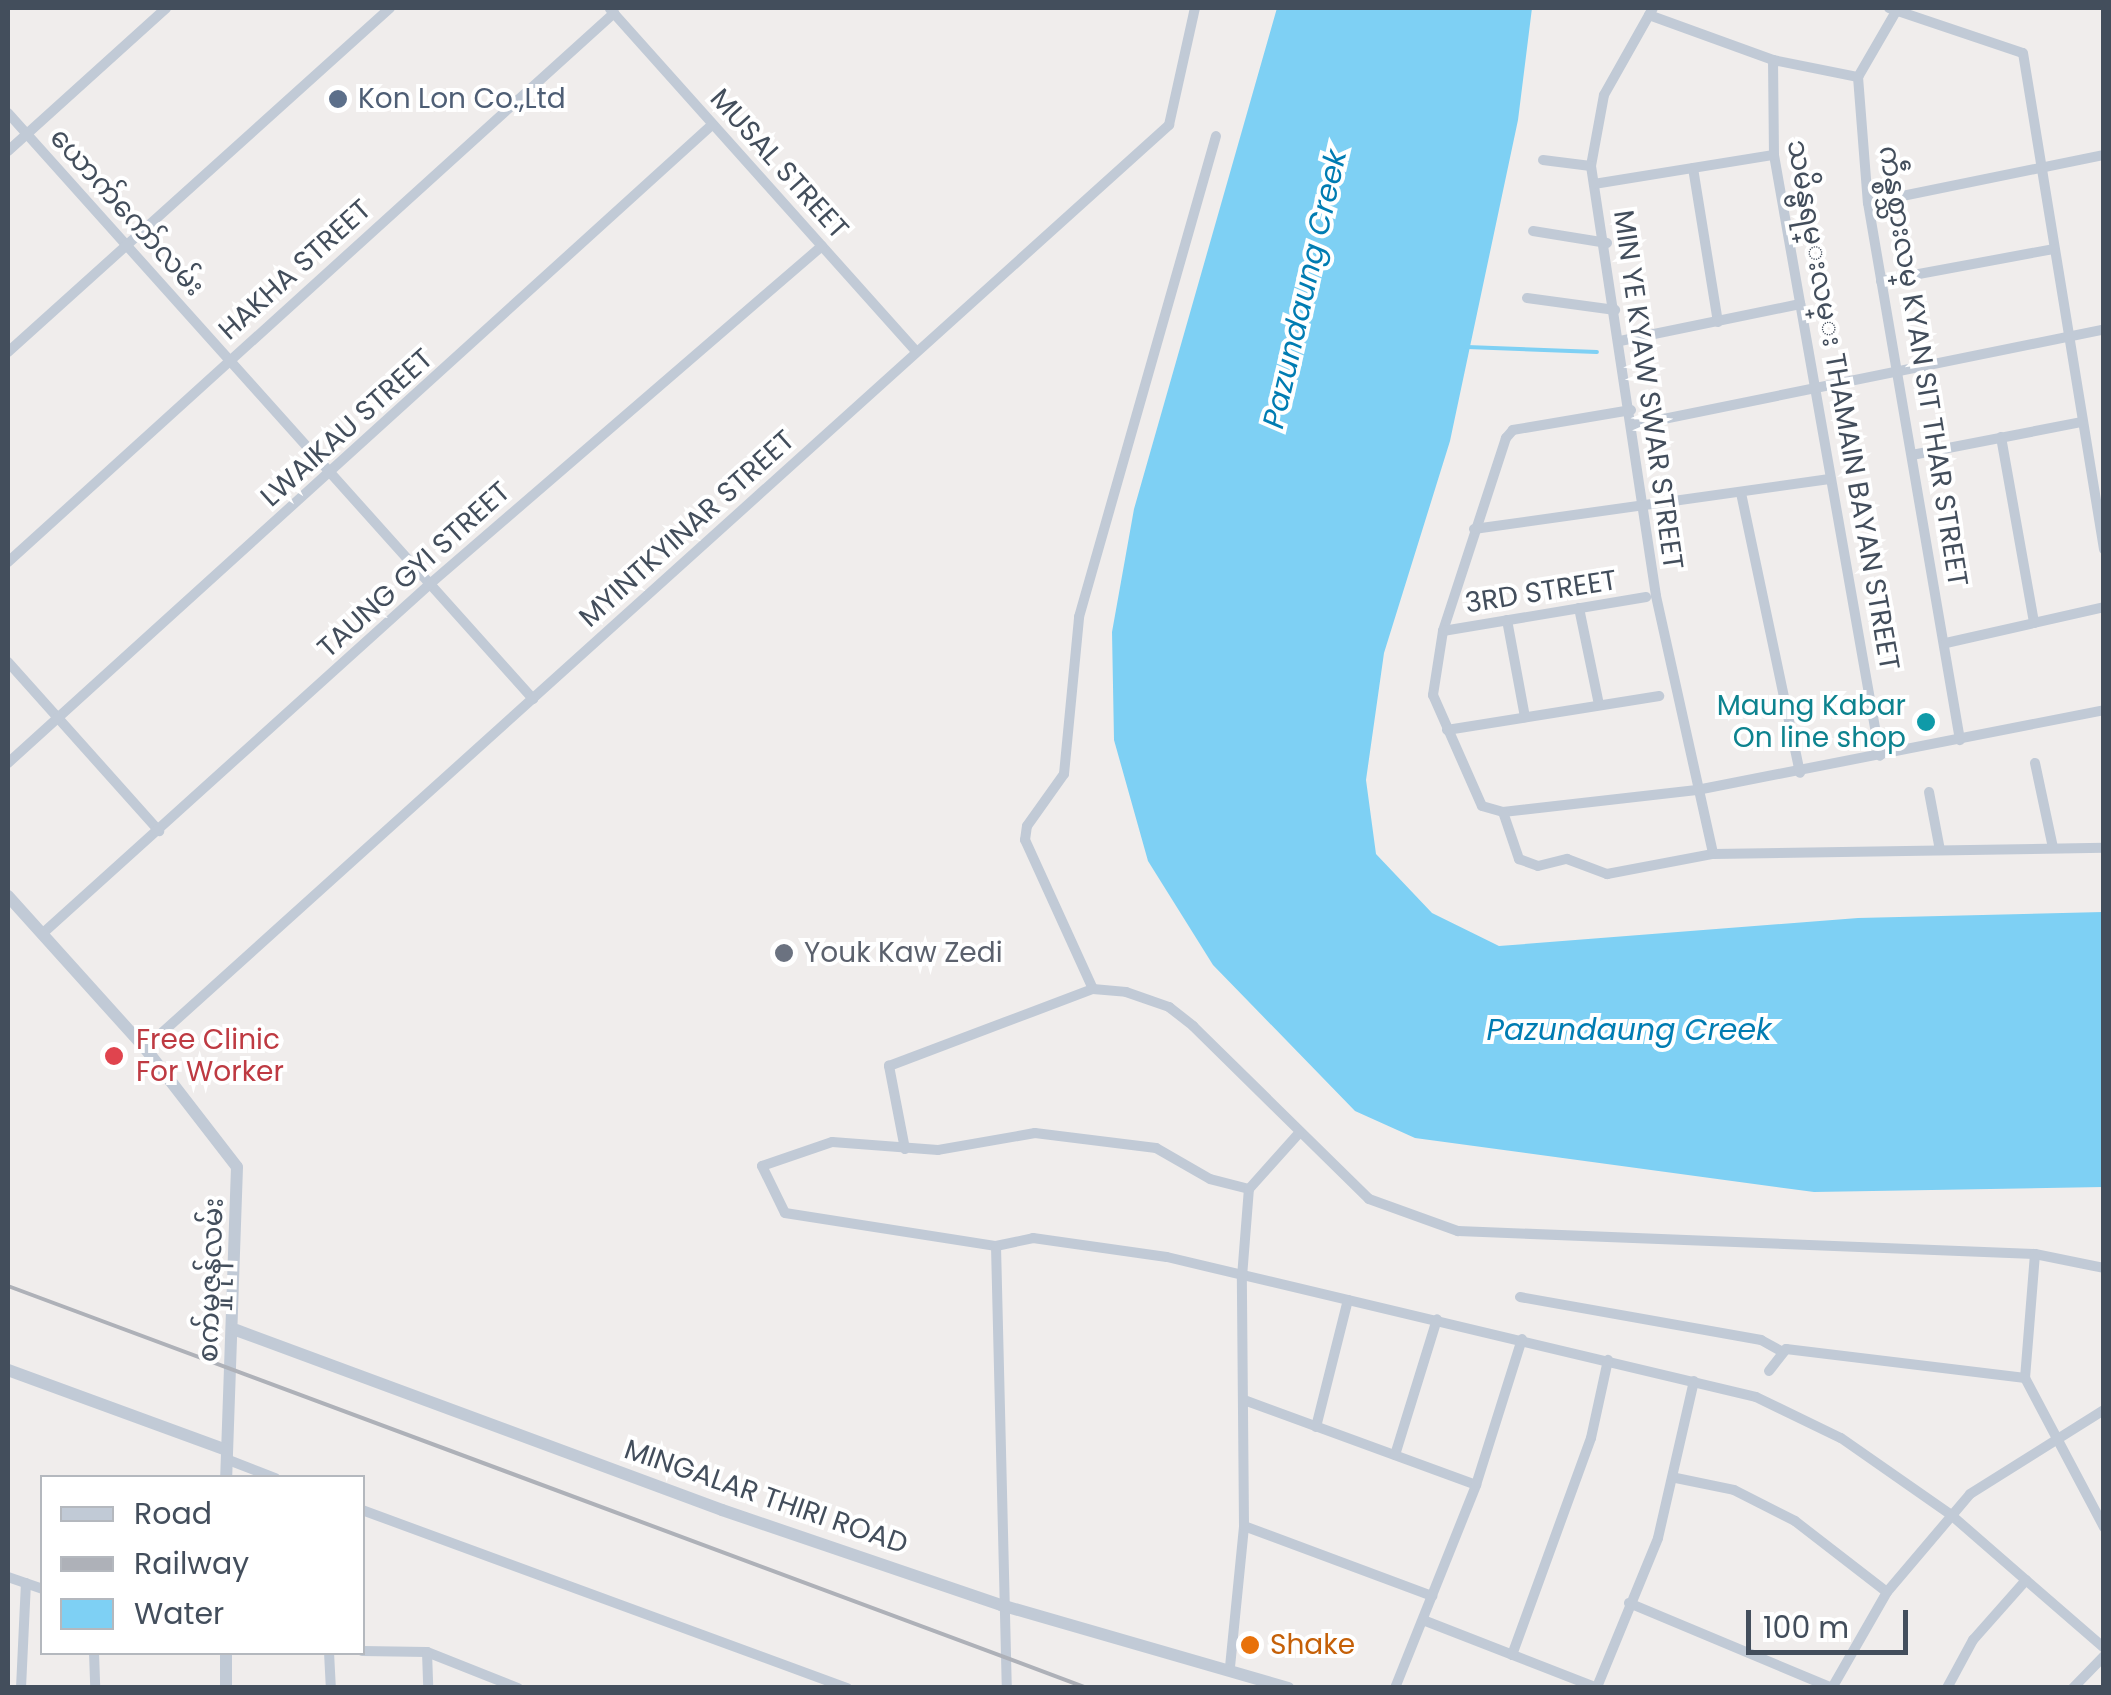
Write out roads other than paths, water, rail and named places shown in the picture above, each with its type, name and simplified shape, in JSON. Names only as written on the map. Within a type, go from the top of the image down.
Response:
[{"type":"street","points":[[8,151],[166,8]]},
{"type":"street","points":[[8,352],[390,8]]},
{"type":"street","name":"MYINTKYINAR STREET","points":[[145,1048],[1169,125],[1195,8]]},
{"type":"street","points":[[1651,11],[1773,60],[1858,78],[1895,8],[2020,49],[2104,549]]},
{"type":"street","name":"MUSAL STREET","points":[[612,10],[916,351]]},
{"type":"street","name":"HAKHA STREET","points":[[8,562],[612,10]]},
{"type":"street","name":"MIN YE KYAW SWAR STREET","points":[[1651,11],[1604,95],[1590,166],[1606,243],[1644,508],[1697,790],[1713,854]]},
{"type":"street","name":"သမိန္ဗရမ္းလမ္း THAMAIN BAYAN STREET","points":[[1773,60],[1774,154],[1880,756]]},
{"type":"street","name":"ကဵန္စစ္သားလမ္ KYAN SIT THAR STREET","points":[[1858,78],[1868,203],[1960,740]]},
{"type":"street","name":"ယောက်ကော်လမ်း","points":[[8,113],[533,699]]},
{"type":"street","name":"LWAIKAU STREET","points":[[8,762],[331,474],[713,124]]},
{"type":"street","points":[[1094,989],[1025,840],[1027,826],[1064,774],[1079,617],[1216,136]]},
{"type":"street","points":[[1594,184],[1774,154]]},
{"type":"street","points":[[1868,203],[2104,155]]},
{"type":"street","points":[[1543,160],[1590,166]]},
{"type":"street","points":[[1693,168],[1718,322]]},
{"type":"street","points":[[1533,231],[1606,243]]},
{"type":"street","name":"TAUNG GYI STREET","points":[[42,934],[432,583],[822,246]]},
{"type":"street","points":[[1881,281],[2053,248]]},
{"type":"street","points":[[1526,298],[1615,310]]},
{"type":"street","points":[[1620,340],[1800,304]]},
{"type":"street","points":[[1634,425],[1815,392],[2104,328]]},
{"type":"street","points":[[1631,410],[1508,434],[1443,631],[1433,695],[1482,806],[1503,812],[1697,790],[1800,773],[2104,710]]},
{"type":"street","points":[[1912,455],[2081,422]]},
{"type":"street","points":[[2001,437],[2034,623]]},
{"type":"street","points":[[1474,529],[1830,479]]},
{"type":"street","points":[[1741,493],[1800,773]]},
{"type":"street","name":"3RD STREET","points":[[1443,631],[1646,597]]},
{"type":"street","points":[[1580,608],[1599,705]]},
{"type":"street","points":[[1946,643],[2104,608]]},
{"type":"street","points":[[1507,620],[1525,717]]},
{"type":"street","points":[[8,662],[159,830]]},
{"type":"street","points":[[1447,730],[1659,696]]},
{"type":"street","points":[[2035,763],[2053,848]]},
{"type":"street","points":[[1930,792],[1940,850]]},
{"type":"street","points":[[1503,812],[1516,856],[1538,866],[1564,859],[1607,874],[1713,854],[2104,848]]},
{"type":"street","name":"စက်မှုဇုန်လမ်း","points":[[8,896],[145,1048],[238,1166],[236,1330],[226,1475]]},
{"type":"street","points":[[905,1149],[890,1066],[1094,989],[1145,996],[1169,1007],[1369,1199],[1458,1231],[2035,1254],[2104,1268]]},
{"type":"street","points":[[1249,1189],[1210,1179],[1132,1142],[1009,1134],[938,1150],[832,1142],[762,1166],[786,1214],[996,1246],[1033,1238],[1167,1257],[1694,1381],[1800,1414],[1950,1514],[2104,1648]]},
{"type":"street","points":[[1230,1667],[1244,1526],[1242,1277],[1249,1189],[1299,1134]]},
{"type":"street","points":[[996,1246],[1007,1688]]},
{"type":"street","points":[[2035,1254],[2026,1378],[2054,1440],[2104,1528]]},
{"type":"street","points":[[1520,1297],[1761,1340],[1781,1351],[2026,1378]]},
{"type":"street","points":[[1316,1426],[1348,1300]]},
{"type":"street","points":[[1395,1455],[1438,1319]]},
{"type":"street","name":"MINGALAR THIRI ROAD","points":[[236,1330],[722,1510],[1002,1605],[1230,1667],[1288,1688]]},
{"type":"street","points":[[1396,1688],[1476,1485],[1522,1339]]},
{"type":"street","points":[[1768,1371],[1781,1351]]},
{"type":"street","points":[[1512,1654],[1592,1438],[1608,1360]]},
{"type":"street","points":[[8,1370],[269,1475]]},
{"type":"street","points":[[1422,1620],[1597,1687],[1676,1478],[1694,1381]]},
{"type":"street","points":[[1244,1400],[1476,1485]]},
{"type":"street","points":[[1630,1603],[1832,1688],[1887,1592],[1950,1514],[1970,1494],[2104,1410]]},
{"type":"street","points":[[1676,1478],[1734,1490],[1794,1520],[1887,1592]]},
{"type":"street","points":[[365,1511],[847,1688]]},
{"type":"street","points":[[1244,1526],[1432,1596]]},
{"type":"street","points":[[8,1577],[40,1588]]},
{"type":"street","points":[[1947,1688],[1973,1640],[2026,1580]]},
{"type":"street","points":[[21,1688],[26,1583]]},
{"type":"street","points":[[365,1651],[427,1652],[518,1688]]},
{"type":"street","points":[[427,1652],[428,1688]]},
{"type":"street","points":[[94,1655],[95,1688]]},
{"type":"street","points":[[226,1655],[226,1688]]},
{"type":"street","points":[[330,1655],[331,1688]]},
{"type":"street","points":[[2073,1688],[2104,1656]]},
{"type":"water","name":"Pazundaung Creek","points":[[1277,8],[1532,8],[1518,120],[1450,441],[1384,653],[1366,780],[1376,854],[1432,913],[1499,946],[1858,918],[2103,912],[2103,1187],[1814,1192],[1415,1138],[1355,1111],[1213,965],[1148,861],[1114,740],[1112,632],[1134,509]]},
{"type":"waterway","points":[[1467,347],[1597,352]]},
{"type":"railway","points":[[8,1286],[1087,1688]]},
{"type":"place","name":"Kon Lon Co.,Ltd","points":[[338,99]]},
{"type":"place","name":"Maung Kabar On line shop","points":[[1926,722]]},
{"type":"place","name":"Youk Kaw Zedi","points":[[784,953]]},
{"type":"place","name":"Free Clinic For Worker","points":[[114,1056]]},
{"type":"place","name":"Shake","points":[[1250,1645]]}]
